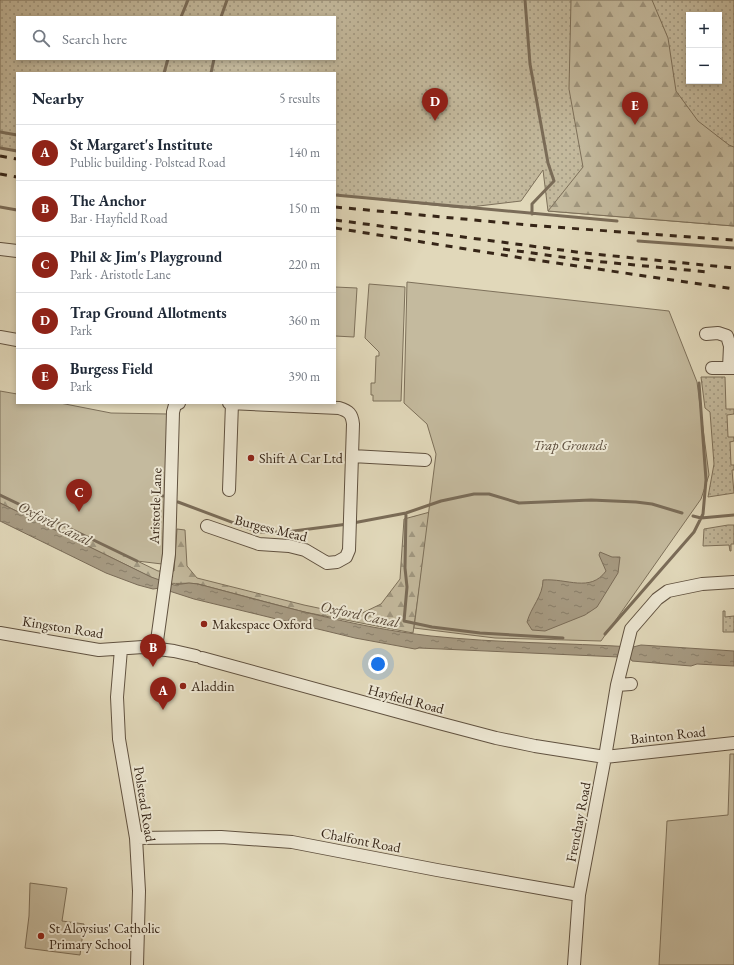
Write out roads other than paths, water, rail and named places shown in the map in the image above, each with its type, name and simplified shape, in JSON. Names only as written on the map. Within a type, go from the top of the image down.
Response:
[{"type":"street","points":[[0,249],[16,251]]},
{"type":"street","points":[[706,334],[718,333],[727,336],[730,346],[732,368],[712,368]]},
{"type":"street","points":[[0,337],[16,340]]},
{"type":"street","name":"Aristotle Lane","points":[[156,648],[166,575],[172,485],[173,412],[177,404]]},
{"type":"street","points":[[229,490],[230,404]]},
{"type":"street","name":"Burgess Mead","points":[[207,526],[259,544],[289,546],[305,550],[328,563],[337,562],[346,557],[349,550],[354,424],[352,417],[348,411],[339,408],[252,404]]},
{"type":"street","points":[[352,456],[425,460]]},
{"type":"street","name":"Frenchay Road","points":[[574,965],[579,894],[617,684],[631,629],[657,599],[668,591],[702,584],[734,582]]},
{"type":"street","name":"Aristotle Lane","points":[[142,647],[150,636],[162,609]]},
{"type":"street","name":"Kingston Road","points":[[0,632],[99,650],[121,649]]},
{"type":"street","name":"Hayfield Road","points":[[121,649],[142,647],[156,648],[199,657],[496,738],[605,757]]},
{"type":"street","name":"Polstead Road","points":[[121,649],[117,697],[119,739],[136,838],[139,891],[137,965]]},
{"type":"street","points":[[617,684],[631,684]]},
{"type":"street","name":"Bainton Road","points":[[605,757],[734,743]]},
{"type":"street","name":"Chalfont Road","points":[[136,838],[221,837],[292,842],[437,870],[579,894]]},
{"type":"water","points":[[0,503],[151,577],[174,585],[189,583],[198,584],[343,621],[431,636],[507,642],[633,647],[641,645],[734,651],[734,666],[697,664],[691,666],[632,661],[630,658],[619,657],[415,649],[355,638],[194,599],[160,588],[153,589],[106,573],[0,521]]},
{"type":"water","points":[[600,552],[612,557],[620,557],[618,573],[597,607],[585,615],[545,631],[532,630],[527,622],[541,591],[543,580],[585,583],[600,578],[606,571],[599,555]]},
{"type":"waterway","points":[[181,16],[188,0]]},
{"type":"waterway","points":[[221,16],[227,0]]},
{"type":"waterway","points":[[525,0],[530,64],[548,163],[554,181],[532,204],[532,214]]},
{"type":"waterway","points":[[164,72],[168,60]]},
{"type":"waterway","points":[[211,72],[214,60]]},
{"type":"waterway","points":[[0,132],[16,135]]},
{"type":"waterway","points":[[0,148],[16,151]]},
{"type":"waterway","points":[[336,195],[617,221]]},
{"type":"waterway","points":[[0,207],[16,210]]},
{"type":"waterway","points":[[638,241],[734,248]]},
{"type":"waterway","points":[[605,634],[694,532],[703,514],[706,480],[699,383]]},
{"type":"waterway","points":[[155,493],[163,496]]},
{"type":"waterway","points":[[353,523],[406,513],[441,501],[474,494],[489,494],[519,503],[591,500],[636,502],[652,504],[682,513]]},
{"type":"waterway","name":"Oxford Canal","points":[[0,495],[137,561]]},
{"type":"waterway","points":[[178,502],[258,532],[286,532],[348,524]]},
{"type":"waterway","name":"Oxford Canal","points":[[406,513],[405,568],[407,587],[404,621],[432,627],[480,633],[563,638]]},
{"type":"waterway","points":[[693,516],[701,518],[734,515]]},
{"type":"railway","points":[[0,156],[16,159]]},
{"type":"railway","points":[[0,174],[16,177]]},
{"type":"railway","points":[[336,207],[539,226],[734,240]]},
{"type":"railway","points":[[336,220],[584,253],[734,268]]},
{"type":"railway","points":[[336,228],[522,258],[734,289]]},
{"type":"railway","points":[[503,249],[583,260],[708,272]]},
{"type":"place","name":"Trap Ground Allotments","points":[[435,121]]},
{"type":"place","name":"Burgess Field","points":[[635,125]]},
{"type":"place","name":"Shift A Car Ltd","points":[[251,458]]},
{"type":"place","name":"Phil & Jim's Playground","points":[[79,512]]},
{"type":"place","name":"Makespace Oxford","points":[[204,624]]},
{"type":"place","name":"The Anchor","points":[[153,667]]},
{"type":"place","name":"Aladdin","points":[[183,686]]},
{"type":"place","name":"St Margaret's Institute","points":[[163,710]]},
{"type":"place","name":"St Aloysius' Catholic Primary School","points":[[41,936]]},
{"type":"park label","name":"Trap Grounds","points":[[570,445]]}]
